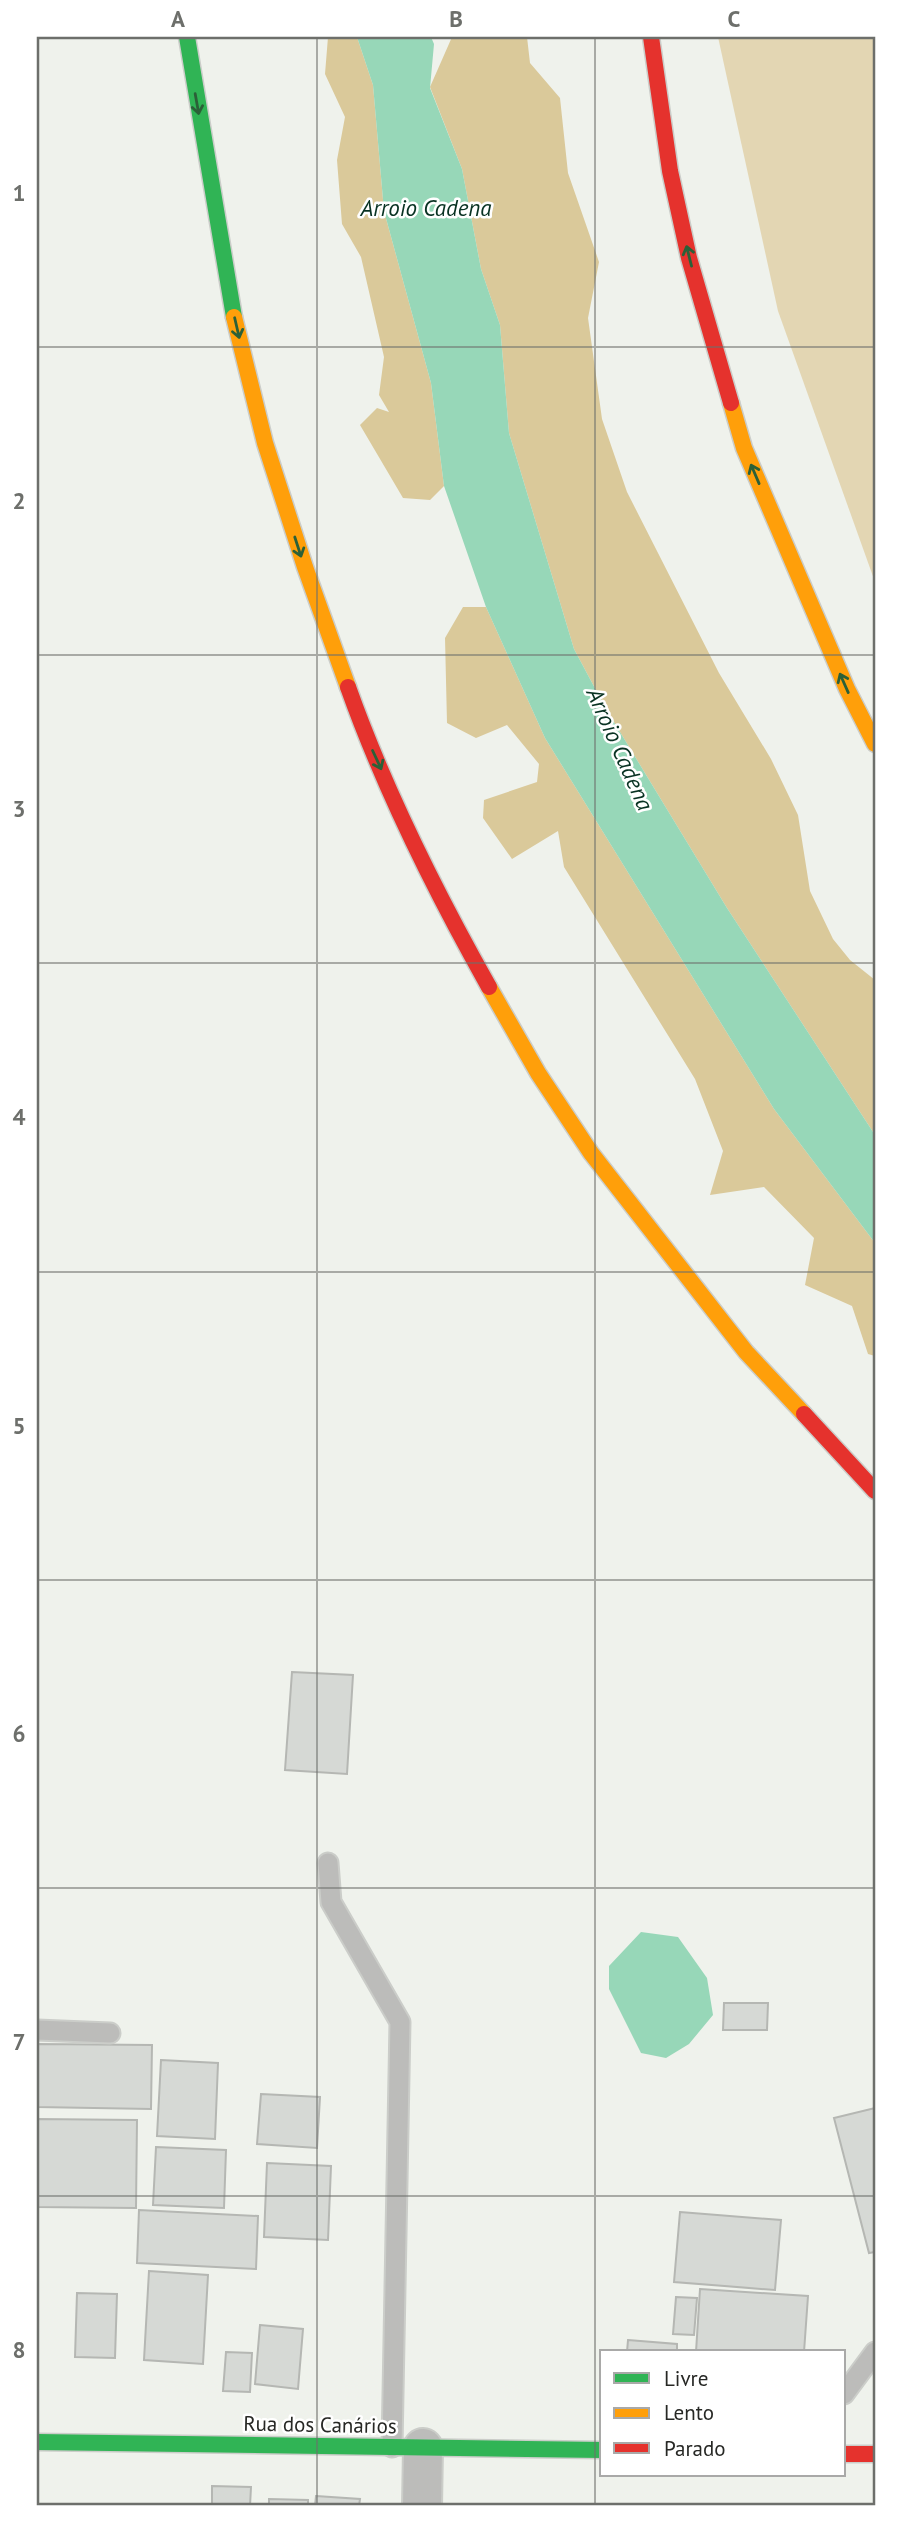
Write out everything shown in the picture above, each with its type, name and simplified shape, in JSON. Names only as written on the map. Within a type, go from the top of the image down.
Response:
[{"type":"main road","points":[[187,37],[235,324],[265,443],[305,567],[368,741],[449,916],[538,1073],[591,1153],[746,1352],[875,1491]]},
{"type":"main road","points":[[651,37],[670,171],[689,258],[744,448],[847,689],[875,744]]},
{"type":"main road","name":"Rua dos Canários","points":[[37,2442],[600,2450]]},
{"type":"main road","points":[[846,2454],[875,2454]]},
{"type":"street","points":[[407,2447],[422,2506]]},
{"type":"lane","points":[[328,1863],[331,1902],[400,2022],[407,2447]]},
{"type":"lane","points":[[37,2030],[110,2033]]},
{"type":"lane","points":[[846,2391],[875,2352]]},
{"type":"shaded area","points":[[328,37],[357,37],[373,85],[384,211],[431,383],[444,486],[430,500],[403,498],[360,425],[377,408],[389,412],[379,395],[384,357],[361,257],[342,224],[337,160],[345,117],[325,74]]},
{"type":"shaded area","points":[[452,37],[527,37],[530,63],[560,98],[568,173],[599,262],[588,318],[602,419],[627,492],[719,673],[771,759],[798,815],[810,891],[833,939],[850,960],[875,980],[875,1135],[727,908],[606,709],[574,649],[509,433],[500,325],[481,269],[462,169],[430,87]]},
{"type":"shaded area","points":[[718,37],[875,37],[875,582],[778,311]]},
{"type":"shaded area","points":[[463,607],[486,607],[545,738],[774,1109],[875,1243],[875,1356],[868,1354],[852,1306],[805,1285],[814,1238],[764,1187],[710,1195],[723,1151],[695,1079],[564,867],[558,831],[512,859],[483,818],[484,800],[537,782],[539,764],[507,725],[476,738],[447,723],[445,638]]},
{"type":"water","name":"Arroio Cadena","points":[[357,37],[431,37],[434,44],[430,88],[462,169],[481,269],[500,325],[509,433],[574,649],[606,709],[727,908],[875,1135],[875,1243],[774,1109],[545,738],[486,607],[444,486],[431,383],[384,211],[373,85]]},
{"type":"water","points":[[641,1932],[678,1937],[707,1978],[713,2015],[689,2044],[666,2058],[641,2053],[609,1989],[609,1966]]},
{"type":"building","points":[[292,1672],[353,1675],[347,1774],[285,1770]]},
{"type":"building","points":[[724,2003],[768,2003],[767,2030],[723,2030]]},
{"type":"building","points":[[37,2044],[152,2045],[151,2109],[37,2107]]},
{"type":"building","points":[[161,2060],[218,2063],[215,2139],[157,2136]]},
{"type":"building","points":[[261,2094],[320,2097],[317,2148],[257,2144]]},
{"type":"building","points":[[875,2108],[875,2252],[869,2253],[834,2118]]},
{"type":"building","points":[[37,2119],[137,2120],[136,2208],[37,2207]]},
{"type":"building","points":[[156,2147],[226,2150],[224,2208],[153,2205]]},
{"type":"building","points":[[267,2163],[331,2166],[328,2240],[264,2237]]},
{"type":"building","points":[[139,2210],[258,2216],[256,2269],[137,2263]]},
{"type":"building","points":[[680,2212],[781,2220],[775,2290],[674,2282]]},
{"type":"building","points":[[149,2271],[208,2275],[203,2364],[144,2360]]},
{"type":"building","points":[[700,2289],[808,2296],[804,2350],[696,2350]]},
{"type":"building","points":[[77,2293],[117,2294],[115,2358],[75,2357]]},
{"type":"building","points":[[676,2297],[697,2298],[694,2335],[673,2334]]},
{"type":"building","points":[[260,2325],[303,2329],[298,2389],[255,2384]]},
{"type":"building","points":[[628,2340],[677,2344],[677,2350],[627,2350]]},
{"type":"building","points":[[226,2352],[252,2353],[250,2392],[223,2391]]},
{"type":"building","points":[[212,2486],[251,2487],[250,2506],[212,2506]]},
{"type":"building","points":[[316,2496],[360,2499],[359,2506],[315,2506]]},
{"type":"building","points":[[269,2499],[308,2500],[308,2506],[269,2506]]},
{"type":"traffic: fast","points":[[187,37],[234,317]]},
{"type":"traffic: fast","points":[[37,2442],[600,2450]]},
{"type":"traffic: slow","points":[[234,317],[265,443],[348,687]]},
{"type":"traffic: slow","points":[[731,403],[744,448],[847,689],[875,744]]},
{"type":"traffic: slow","points":[[489,987],[538,1073],[591,1153],[746,1352],[804,1414]]},
{"type":"traffic: jam","points":[[651,37],[670,171],[689,258],[731,403]]},
{"type":"traffic: jam","points":[[348,687],[362,726],[412,840],[489,987]]},
{"type":"traffic: jam","points":[[804,1414],[875,1491]]},
{"type":"traffic: jam","points":[[846,2454],[875,2454]]}]
